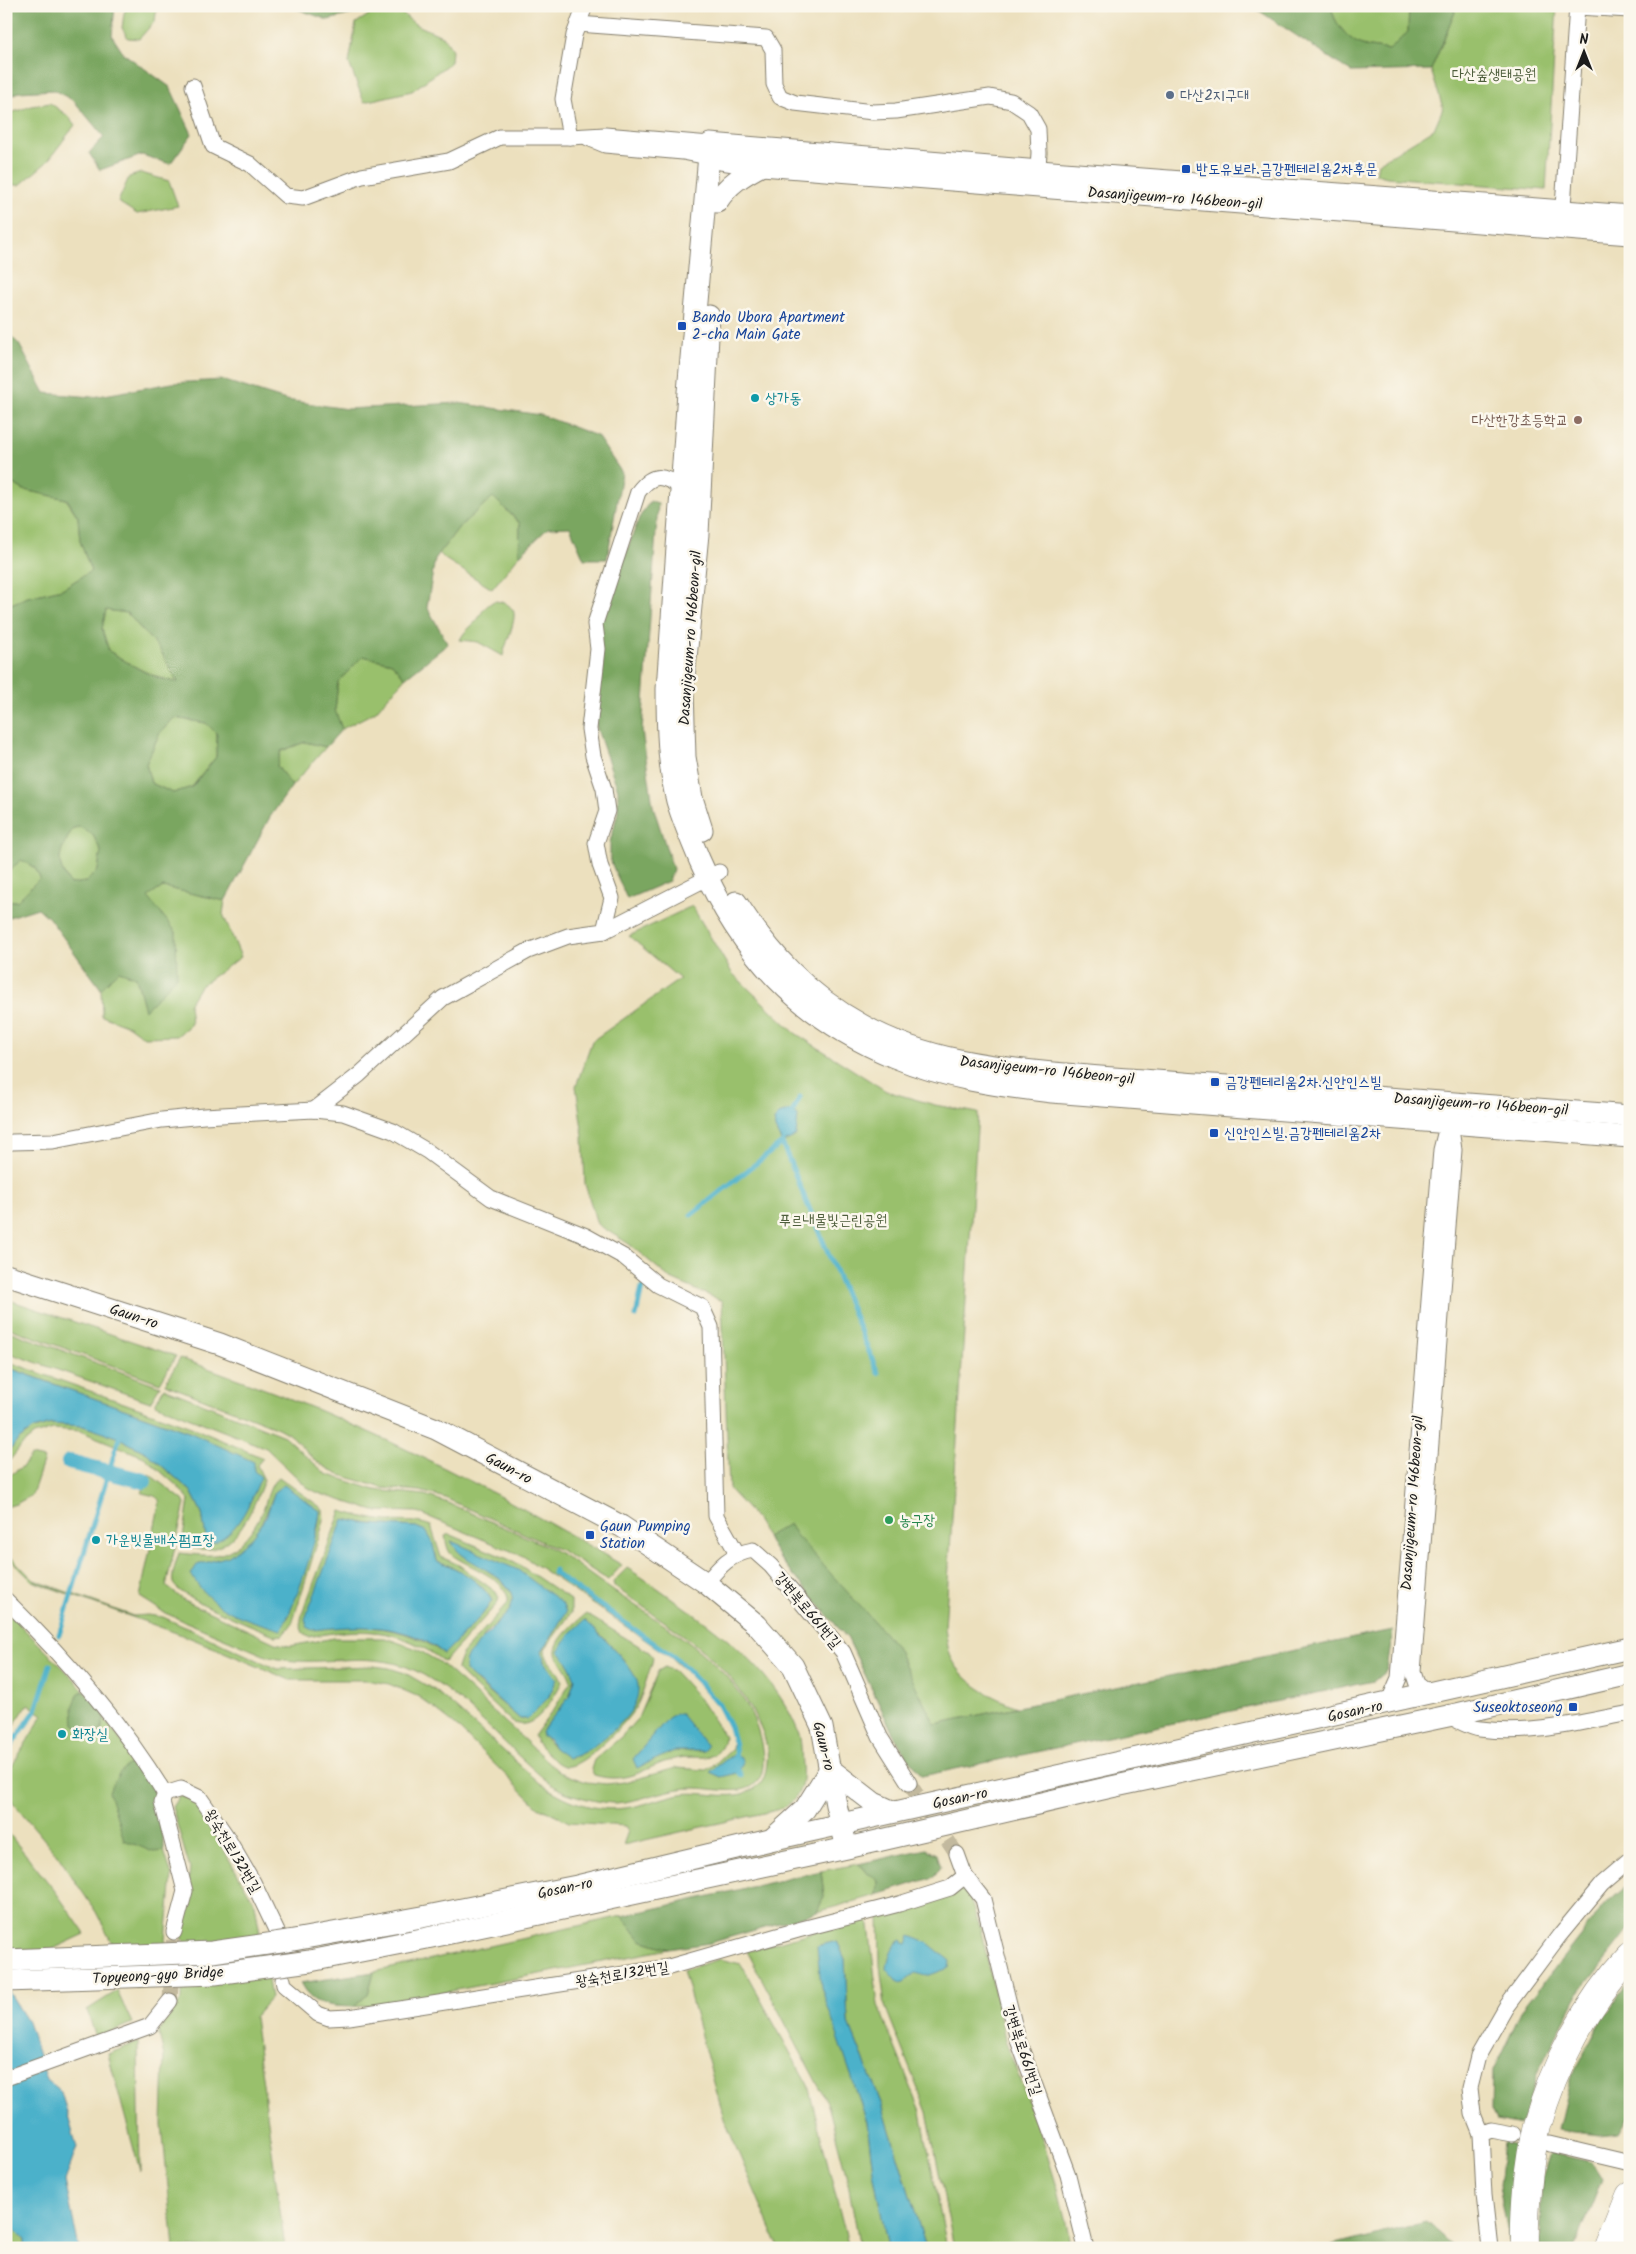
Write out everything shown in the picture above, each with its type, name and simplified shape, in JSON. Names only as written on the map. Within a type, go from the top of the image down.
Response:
[{"type":"highway","points":[[1525,2248],[1529,2180],[1537,2127],[1554,2076],[1570,2043],[1596,1998],[1630,1956]]},
{"type":"highway","points":[[1609,2248],[1630,2195]]},
{"type":"street","points":[[570,137],[563,99],[574,35],[585,6]]},
{"type":"street","points":[[1562,220],[1577,7],[1630,10]]},
{"type":"street","points":[[578,24],[766,38],[773,50],[774,84],[780,97],[795,103],[873,112],[896,111],[990,97],[1011,101],[1029,114],[1038,129],[1037,179]]},
{"type":"street","name":"Dasanjigeum-ro 146beon-gil","points":[[193,86],[213,146],[250,164],[286,196],[304,198],[362,176],[449,161],[500,137],[587,138],[605,135],[716,151],[1037,179],[1562,220],[1630,234]]},
{"type":"street","name":"Dasanjigeum-ro 146beon-gil","points":[[716,151],[762,165],[1037,179]]},
{"type":"street","name":"Dasanjigeum-ro 146beon-gil","points":[[716,151],[717,202],[705,378],[698,534],[683,688],[685,757],[692,798],[705,838],[713,875],[754,930],[785,967],[817,997],[862,1025],[905,1044],[945,1057],[985,1065],[1071,1074],[1630,1116]]},
{"type":"street","name":"Dasanjigeum-ro 146beon-gil","points":[[716,151],[682,487],[667,688],[667,725],[677,801],[742,938],[773,977],[807,1007],[850,1036],[894,1057],[938,1072],[984,1082],[1052,1092],[1630,1137]]},
{"type":"street","points":[[717,202],[726,189],[738,178],[762,165]]},
{"type":"street","name":"Dasanjigeum-ro 146beon-gil","points":[[1562,220],[1630,216]]},
{"type":"street","points":[[604,931],[612,898],[600,866],[596,843],[607,811],[604,789],[593,756],[589,728],[598,649],[595,624],[638,492],[647,480],[658,477],[666,477],[682,487]]},
{"type":"street","points":[[314,1110],[359,1075],[443,998],[528,950],[568,936],[604,931],[713,875]]},
{"type":"street","points":[[1448,1122],[1449,1101]]},
{"type":"street","points":[[6,1144],[12,1142],[53,1141],[162,1120],[204,1116],[314,1110],[343,1113],[393,1131],[427,1151],[491,1198],[586,1236],[624,1257],[658,1285],[702,1306],[711,1327],[716,1516],[737,1553],[725,1561],[706,1583]]},
{"type":"street","name":"Dasanjigeum-ro 146beon-gil","points":[[1430,1694],[1417,1684],[1413,1672],[1454,1150],[1448,1122]]},
{"type":"street","name":"Dasanjigeum-ro 146beon-gil","points":[[1388,1703],[1399,1678],[1441,1150],[1448,1122]]},
{"type":"street","name":"Gaun-ro","points":[[6,1275],[220,1344],[436,1429],[621,1526],[706,1583],[757,1625],[793,1666],[822,1727],[847,1848]]},
{"type":"street","name":"강변북로661번길","points":[[737,1553],[753,1550],[771,1566],[843,1652],[880,1737],[908,1783]]},
{"type":"street","points":[[6,1600],[41,1634],[99,1702],[140,1753],[165,1794],[162,1802],[185,1891],[174,1932]]},
{"type":"street","name":"Gosan-ro","points":[[282,1937],[422,1917],[577,1886],[770,1840],[841,1826],[894,1812],[1630,1648]]},
{"type":"street","name":"Gosan-ro","points":[[310,1961],[427,1938],[847,1848],[1111,1786],[1448,1716],[1630,1674]]},
{"type":"street","points":[[1448,1716],[1478,1729],[1514,1730],[1558,1726],[1630,1713]]},
{"type":"street","points":[[770,1840],[805,1808],[830,1769],[874,1803],[894,1812]]},
{"type":"street","name":"왕숙천로132번길","points":[[165,1794],[181,1789],[200,1798],[225,1834],[282,1937]]},
{"type":"street","name":"강변북로661번길","points":[[958,1854],[965,1876],[983,1899],[1018,2040],[1068,2175],[1086,2248]]},
{"type":"street","points":[[1490,2248],[1484,2195],[1481,2134],[1472,2114],[1470,2088],[1478,2056],[1506,2008],[1559,1936],[1602,1884],[1630,1860]]},
{"type":"street","name":"왕숙천로132번길","points":[[283,1980],[284,1986],[318,2014],[329,2018],[349,2017],[669,1967],[798,1930],[899,1904],[950,1888],[965,1876]]},
{"type":"street","name":"Topyeong-gyo Bridge","points":[[6,1960],[212,1952],[282,1937]]},
{"type":"street","name":"Topyeong-gyo Bridge","points":[[6,1980],[215,1974],[310,1961]]},
{"type":"street","points":[[6,2078],[150,2026],[170,2001]]},
{"type":"street","points":[[1481,2134],[1492,2130],[1513,2134]]},
{"type":"street","points":[[1550,2144],[1630,2163]]},
{"type":"green space","points":[[6,6],[115,6],[112,36],[123,53],[170,87],[192,134],[170,164],[142,155],[100,170],[89,153],[104,137],[74,101],[54,90],[19,92],[6,98]]},
{"type":"green space","points":[[128,6],[157,6],[155,21],[139,39],[128,38],[122,28],[124,13]]},
{"type":"green space","points":[[289,6],[376,6],[373,9],[328,20]]},
{"type":"green space","points":[[383,6],[393,6],[415,24],[444,37],[452,50],[451,62],[412,91],[364,102],[349,63],[356,23]]},
{"type":"green space","points":[[1252,6],[1332,6],[1334,17],[1342,29],[1357,43],[1389,50],[1408,32],[1409,6],[1452,6],[1455,12],[1431,70],[1351,72]]},
{"type":"green space","points":[[1332,6],[1409,6],[1408,32],[1389,50],[1362,45],[1347,35],[1342,29],[1334,17]]},
{"type":"green space","name":"다산숲생태공원","points":[[1452,6],[1557,6],[1546,190],[1387,177],[1376,174],[1378,163],[1434,129],[1443,108],[1431,70],[1455,12]]},
{"type":"green space","points":[[50,103],[68,116],[75,125],[47,162],[20,185],[6,185],[6,117],[8,114],[31,106]]},
{"type":"green space","points":[[141,173],[169,181],[178,206],[137,214],[118,202],[129,177]]},
{"type":"green space","points":[[6,331],[19,344],[45,393],[93,397],[172,383],[222,380],[286,400],[347,409],[458,403],[541,415],[597,436],[622,473],[607,559],[584,559],[570,527],[548,528],[519,556],[520,523],[493,497],[459,527],[435,559],[427,607],[448,644],[405,678],[392,663],[363,656],[338,682],[335,710],[342,729],[326,747],[305,742],[281,751],[277,766],[292,786],[270,817],[225,901],[163,887],[148,897],[176,932],[177,977],[145,1010],[136,977],[119,971],[101,989],[49,918],[38,908],[6,918],[6,901],[17,901],[40,878],[35,868],[21,860],[6,874],[6,606],[28,597],[62,589],[91,571],[80,541],[78,517],[67,499],[24,490],[6,480]],"holes":[[[106,610],[127,613],[160,650],[178,682],[151,675],[109,651],[102,629]],[[174,718],[206,723],[217,734],[216,757],[192,787],[173,793],[151,783],[146,764],[159,734]],[[80,827],[93,835],[101,851],[98,870],[86,882],[70,884],[61,869],[60,856],[73,828]]]},
{"type":"green space","points":[[6,480],[24,490],[66,499],[78,517],[80,541],[91,571],[62,589],[28,597],[6,606]]},
{"type":"green space","points":[[493,496],[520,524],[519,556],[492,589],[445,559],[439,553],[459,527]]},
{"type":"green space","points":[[650,501],[658,504],[642,731],[653,806],[673,869],[669,881],[627,899],[610,860],[610,842],[618,812],[618,790],[596,726],[599,626],[639,518]]},
{"type":"green space","points":[[494,601],[504,602],[512,609],[514,614],[513,625],[503,656],[478,642],[460,640],[484,609]]},
{"type":"green space","points":[[106,610],[127,613],[160,650],[178,682],[160,678],[133,666],[109,651],[102,629]]},
{"type":"green space","points":[[363,656],[392,663],[405,678],[375,712],[342,729],[335,711],[338,681]]},
{"type":"green space","points":[[174,718],[206,723],[217,734],[216,757],[192,787],[173,793],[151,783],[146,764],[159,734]]},
{"type":"green space","points":[[305,742],[326,747],[292,786],[277,766],[281,751]]},
{"type":"green space","points":[[80,827],[93,835],[101,851],[98,870],[86,882],[70,884],[61,868],[61,850],[73,828]]},
{"type":"green space","points":[[21,859],[35,868],[40,878],[17,901],[6,901],[6,874]]},
{"type":"green space","points":[[163,887],[225,901],[223,914],[241,957],[200,986],[189,1004],[191,1024],[177,1036],[144,1037],[129,1026],[102,1016],[101,989],[119,971],[136,977],[145,1010],[176,932],[147,897]]},
{"type":"green space","name":"푸르내물빛근린공원","points":[[692,906],[732,973],[795,1033],[886,1091],[935,1105],[978,1113],[945,1628],[950,1655],[964,1676],[980,1689],[1017,1707],[893,1733],[848,1639],[780,1559],[753,1515],[729,1489],[722,1301],[671,1279],[629,1244],[597,1224],[585,1184],[583,1136],[576,1086],[592,1041],[680,979],[629,936]]},
{"type":"green space","points":[[6,1299],[176,1356],[160,1383],[6,1327]]},
{"type":"green space","points":[[6,1331],[160,1386],[150,1402],[6,1352]]},
{"type":"green space","points":[[180,1358],[301,1403],[396,1445],[548,1522],[622,1565],[608,1580],[562,1551],[445,1498],[420,1491],[383,1488],[337,1474],[317,1462],[292,1436],[278,1428],[165,1384]]},
{"type":"green space","points":[[9,1362],[191,1427],[263,1458],[257,1465],[264,1480],[245,1522],[226,1543],[214,1548],[199,1549],[182,1544],[189,1500],[176,1485],[144,1457],[80,1431],[53,1429],[34,1435],[23,1444],[6,1465],[6,1455],[18,1440],[33,1429],[51,1424],[83,1426],[119,1438],[147,1453],[191,1491],[202,1513],[207,1545],[191,1433],[6,1367],[6,1364]]},
{"type":"green space","points":[[164,1388],[284,1436],[326,1474],[375,1490],[425,1495],[448,1503],[549,1547],[566,1557],[674,1631],[715,1665],[733,1685],[748,1706],[758,1730],[763,1757],[762,1771],[758,1781],[751,1787],[741,1790],[686,1788],[616,1803],[599,1802],[566,1793],[547,1781],[524,1761],[458,1699],[429,1678],[414,1670],[395,1663],[377,1660],[303,1661],[266,1656],[165,1613],[140,1597],[160,1501],[155,1496],[142,1493],[149,1474],[183,1500],[185,1504],[166,1586],[184,1600],[275,1643],[290,1646],[334,1638],[385,1638],[417,1649],[439,1662],[559,1772],[586,1782],[606,1784],[625,1782],[676,1768],[706,1770],[716,1764],[732,1749],[733,1742],[729,1728],[718,1707],[689,1674],[670,1657],[523,1556],[417,1512],[374,1511],[318,1493],[307,1487],[266,1448],[155,1404]]},
{"type":"green space","points":[[31,1456],[44,1459],[32,1495],[6,1507],[6,1478],[23,1466]]},
{"type":"green space","points":[[279,1477],[323,1509],[324,1521],[292,1624],[283,1635],[276,1636],[220,1612],[189,1596],[178,1589],[173,1583],[173,1576],[179,1553],[215,1555],[224,1553],[240,1544],[258,1521],[270,1489]],"holes":[[[275,1491],[304,1500],[320,1511],[318,1528],[288,1618],[197,1565],[228,1557],[245,1545],[258,1529]]]},
{"type":"green space","points":[[341,1511],[376,1520],[415,1522],[431,1526],[441,1557],[459,1565],[496,1592],[499,1598],[497,1604],[444,1662],[428,1650],[396,1636],[363,1631],[308,1637],[303,1633],[300,1625],[302,1614]],"holes":[[[343,1519],[369,1524],[415,1527],[436,1554],[437,1561],[469,1576],[488,1594],[492,1601],[482,1615],[444,1654],[421,1640],[396,1631],[371,1627],[343,1626]]]},
{"type":"green space","points":[[789,1524],[796,1535],[895,1645],[935,1724],[1393,1630],[1387,1670],[1374,1681],[922,1776],[903,1751],[893,1733],[848,1639],[780,1559],[766,1537]]},
{"type":"green space","points":[[449,1534],[515,1562],[571,1600],[571,1613],[545,1649],[547,1658],[561,1677],[562,1682],[542,1713],[528,1723],[512,1722],[457,1668],[462,1654],[508,1603],[507,1594],[495,1580],[451,1554],[445,1536]],"holes":[[[452,1541],[566,1612],[542,1651],[544,1662],[557,1679],[548,1698],[527,1719],[520,1719],[477,1682],[484,1636],[509,1612],[513,1601],[511,1593],[497,1577],[466,1556]]]},
{"type":"green space","points":[[6,1552],[34,1580],[133,1616],[163,1617],[277,1669],[373,1666],[405,1673],[436,1691],[540,1783],[580,1804],[613,1809],[625,1808],[681,1794],[740,1794],[758,1786],[766,1772],[766,1741],[745,1699],[730,1678],[714,1661],[676,1630],[614,1586],[613,1582],[627,1568],[719,1633],[765,1676],[789,1711],[798,1731],[801,1748],[801,1787],[790,1803],[777,1810],[623,1845],[628,1831],[625,1826],[569,1822],[538,1807],[455,1725],[419,1697],[389,1684],[366,1680],[290,1680],[193,1639],[32,1581],[6,1555]]},
{"type":"green space","points":[[6,1611],[77,1682],[136,1761],[172,1876],[162,1983],[135,1988],[96,1912],[58,1856],[6,1794],[6,1776],[43,1715],[28,1704],[6,1737]]},
{"type":"green space","points":[[586,1614],[649,1652],[653,1657],[640,1699],[629,1717],[614,1734],[586,1758],[570,1766],[565,1766],[553,1759],[534,1736],[556,1706],[571,1681],[567,1671],[557,1657],[557,1645],[565,1633]],"holes":[[[599,1633],[624,1660],[632,1674],[618,1726],[577,1756],[554,1748],[541,1732],[569,1697],[575,1678],[568,1662],[559,1651]]]},
{"type":"green space","points":[[665,1667],[674,1671],[699,1698],[724,1736],[718,1752],[709,1756],[679,1758],[629,1776],[607,1778],[594,1775],[591,1769],[594,1760],[621,1737],[638,1718],[658,1671]],"holes":[[[668,1719],[703,1751],[674,1751],[636,1756]]]},
{"type":"green space","points":[[84,1691],[105,1716],[101,1731],[85,1734],[74,1725],[73,1707],[79,1693]]},
{"type":"green space","points":[[136,1761],[152,1784],[165,1851],[153,1852],[124,1840],[109,1792],[123,1769]]},
{"type":"green space","points":[[179,1796],[191,1798],[203,1814],[255,1904],[271,1998],[254,2017],[285,2248],[174,2248],[162,2125],[164,2056],[158,2031],[182,2000],[183,1923],[190,1869],[172,1807]]},
{"type":"green space","points":[[6,1830],[55,1891],[85,1934],[10,1969],[6,1963]]},
{"type":"green space","points":[[926,1849],[937,1854],[941,1867],[934,1877],[877,1895],[878,1881],[858,1864]]},
{"type":"green space","points":[[858,1864],[878,1881],[877,1895],[817,1912],[824,1896],[821,1871]]},
{"type":"green space","points":[[821,1871],[824,1896],[817,1912],[710,1943],[669,1949],[641,1940],[622,1916]]},
{"type":"green space","points":[[1630,1882],[1630,1928],[1576,1997],[1539,2071],[1521,2126],[1497,2121],[1492,2110],[1493,2071],[1521,2011],[1605,1904]]},
{"type":"green space","points":[[966,1888],[980,1927],[1006,2043],[1042,2138],[1058,2190],[1072,2248],[954,2248],[927,2112],[885,2006],[880,1965],[879,1913]]},
{"type":"green space","points":[[622,1916],[641,1940],[669,1949],[389,2003],[354,2007],[368,1994],[374,1972]]},
{"type":"green space","points":[[868,1916],[878,2005],[921,2112],[947,2248],[926,2248],[883,2108],[848,2021],[845,1959],[837,1941],[817,1946],[835,2025],[867,2122],[873,2171],[888,2248],[860,2248],[847,2178],[827,2102],[747,1951]]},
{"type":"green space","points":[[720,1959],[741,1964],[808,2085],[849,2248],[779,2248],[724,2119],[683,1970]]},
{"type":"green space","points":[[374,1972],[368,1994],[354,2007],[322,2004],[310,1997],[300,1983]]},
{"type":"green space","points":[[1630,1982],[1630,2114],[1619,2133],[1598,2135],[1558,2130],[1570,2079],[1603,2018]]},
{"type":"green space","points":[[117,1991],[132,2023],[96,2038],[87,2010]]},
{"type":"green space","points":[[138,2042],[140,2172],[108,2054]]},
{"type":"green space","points":[[1504,2143],[1516,2146],[1510,2246],[1499,2185]]},
{"type":"green space","points":[[1550,2153],[1592,2162],[1602,2178],[1575,2248],[1539,2248],[1542,2178]]},
{"type":"green space","points":[[1426,2222],[1455,2248],[1324,2248]]},
{"type":"green space","points":[[6,2223],[25,2239],[25,2248],[6,2248]]},
{"type":"water","points":[[789,1111],[798,1116],[796,1136],[782,1143],[775,1129],[774,1120],[781,1113]]},
{"type":"water","points":[[6,1367],[191,1433],[254,1462],[254,1471],[261,1477],[247,1508],[235,1527],[218,1541],[207,1545],[202,1513],[191,1491],[147,1453],[119,1438],[83,1426],[51,1424],[33,1429],[18,1440],[6,1455]]},
{"type":"water","points":[[284,1485],[320,1511],[315,1539],[305,1572],[293,1605],[281,1630],[241,1617],[218,1605],[199,1587],[191,1574],[197,1565],[229,1556],[250,1539],[266,1517],[275,1491]]},
{"type":"water","points":[[343,1519],[369,1524],[416,1527],[426,1531],[432,1541],[437,1561],[469,1576],[488,1594],[492,1601],[482,1615],[444,1654],[415,1636],[398,1631],[364,1627],[312,1630],[308,1628],[305,1619]]},
{"type":"water","points":[[451,1541],[518,1570],[562,1603],[566,1612],[542,1651],[544,1662],[557,1679],[548,1698],[527,1719],[520,1719],[466,1671],[465,1662],[468,1655],[509,1611],[512,1600],[510,1591],[504,1583],[465,1557]]},
{"type":"water","points":[[585,1620],[624,1660],[636,1678],[638,1692],[634,1706],[626,1718],[601,1741],[580,1754],[568,1758],[554,1748],[549,1739],[542,1737],[541,1732],[569,1697],[575,1679],[568,1662],[558,1651],[570,1634]]},
{"type":"water","points":[[675,1714],[681,1714],[707,1746],[704,1751],[674,1751],[637,1768],[633,1759],[668,1718]]},
{"type":"water","points":[[733,1754],[741,1758],[743,1763],[738,1773],[721,1777],[710,1772]]},
{"type":"water","points":[[910,1936],[928,1943],[950,1961],[949,1968],[927,1976],[914,1973],[904,1982],[899,1983],[887,1969],[888,1961],[895,1945],[902,1940],[907,1944]]},
{"type":"water","points":[[837,1941],[845,1959],[848,2021],[883,2108],[926,2248],[888,2248],[873,2171],[867,2122],[821,1987],[817,1946]]},
{"type":"water","points":[[6,1987],[28,2022],[47,2080],[61,2092],[77,2147],[65,2181],[79,2248],[25,2248],[25,2239],[6,2223]]},
{"type":"waterway","points":[[792,1113],[800,1097]]},
{"type":"waterway","points":[[691,1215],[782,1143],[878,1373]]},
{"type":"waterway","points":[[636,1316],[642,1287]]},
{"type":"waterway","points":[[59,1635],[119,1438]]},
{"type":"waterway","points":[[69,1462],[144,1481]]},
{"type":"waterway","points":[[555,1570],[554,1573],[678,1660],[701,1684],[719,1705],[730,1727],[735,1745],[736,1766],[741,1775]]},
{"type":"waterway","points":[[6,1753],[36,1710],[50,1665]]},
{"type":"tunnel","points":[[909,1783],[957,1854]]},
{"type":"tunnel","points":[[170,2001],[174,1932]]},
{"type":"place","name":"다산2지구대","points":[[1170,95]]},
{"type":"place","name":"반도유보라.금강펜테리움2차후문","points":[[1186,169]]},
{"type":"place","name":"Bando Ubora Apartment 2-cha Main Gate","points":[[682,326]]},
{"type":"place","name":"상가동","points":[[755,398]]},
{"type":"place","name":"다산한강초등학교","points":[[1578,420]]},
{"type":"place","name":"금강펜테리움2차.신안인스빌","points":[[1215,1082]]},
{"type":"place","name":"신안인스빌.금강펜테리움2차","points":[[1214,1133]]},
{"type":"place","name":"농구장","points":[[889,1520]]},
{"type":"place","name":"Gaun Pumping Station","points":[[590,1535]]},
{"type":"place","name":"가운빗물배수펌프장","points":[[96,1540]]},
{"type":"place","name":"Suseoktoseong","points":[[1573,1707]]},
{"type":"place","name":"화장실","points":[[62,1734]]}]
